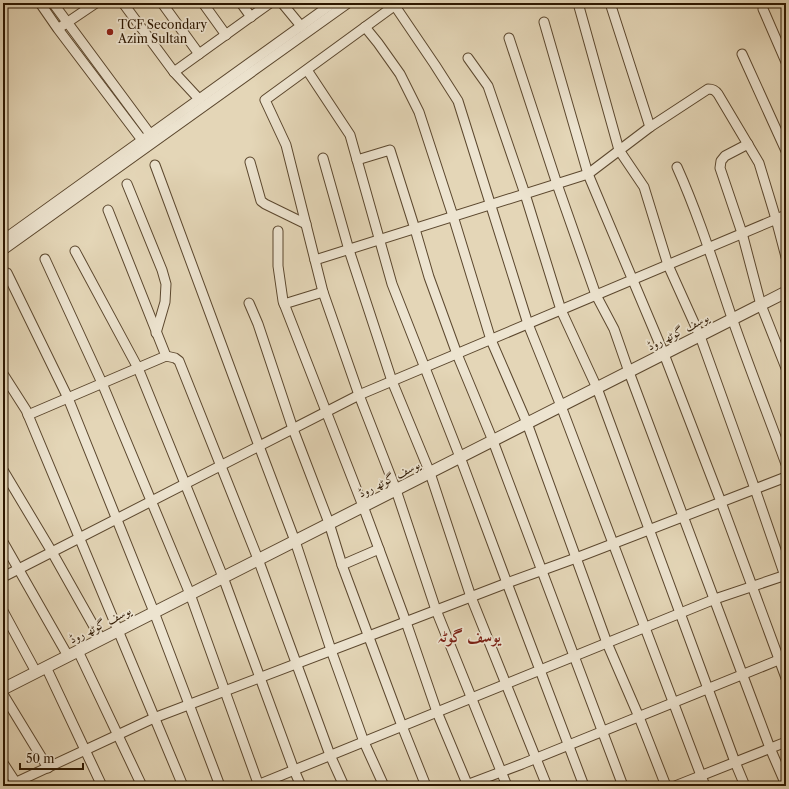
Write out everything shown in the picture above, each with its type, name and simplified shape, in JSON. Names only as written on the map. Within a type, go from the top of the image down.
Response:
[{"type":"street","points":[[40,3],[145,143]]},
{"type":"street","points":[[53,3],[154,136]]},
{"type":"street","points":[[58,29],[66,22],[96,3]]},
{"type":"street","points":[[123,3],[174,72],[199,99]]},
{"type":"street","points":[[162,3],[199,54]]},
{"type":"street","points":[[204,3],[226,35]]},
{"type":"street","points":[[241,3],[251,17]]},
{"type":"street","points":[[174,72],[270,3]]},
{"type":"street","points":[[282,3],[301,26]]},
{"type":"street","points":[[3,250],[145,143],[199,99],[332,3]]},
{"type":"street","points":[[154,136],[348,3]]},
{"type":"street","points":[[46,259],[102,384],[190,594],[258,786],[330,755],[715,599],[786,577],[700,336],[668,264],[644,187],[619,150],[578,3]]},
{"type":"street","points":[[507,786],[436,610],[396,490],[359,395],[323,292],[286,145],[265,100],[397,4],[458,101],[528,324],[561,406],[705,786]]},
{"type":"street","points":[[611,6],[650,127]]},
{"type":"street","points":[[763,9],[786,62]]},
{"type":"street","points":[[544,22],[588,174],[664,354],[752,587],[783,658],[786,678]]},
{"type":"street","points":[[365,27],[400,74],[419,112],[491,340],[527,423],[608,643],[666,786]]},
{"type":"street","points":[[509,38],[557,184],[596,295],[614,329],[770,748],[786,785]]},
{"type":"street","points":[[742,54],[786,151]]},
{"type":"street","points":[[468,58],[488,86],[525,194],[561,310],[597,388],[745,786]]},
{"type":"street","points":[[306,70],[350,135],[392,284],[460,457],[584,786]]},
{"type":"street","points":[[315,260],[588,174],[650,127],[708,89],[716,90],[759,164],[786,257]]},
{"type":"street","points":[[3,240],[145,143]]},
{"type":"street","points":[[748,144],[725,156],[721,161],[720,168],[742,233],[762,305],[786,368]]},
{"type":"street","points":[[357,160],[390,150],[429,277],[457,354],[493,441],[623,786]]},
{"type":"street","points":[[323,158],[349,250],[392,381],[430,473],[471,597],[547,786]]},
{"type":"street","points":[[250,162],[261,201],[306,224]]},
{"type":"street","points":[[155,165],[295,541],[331,650],[364,742],[384,786]]},
{"type":"street","points":[[677,167],[688,192],[732,319],[786,464]]},
{"type":"street","points":[[127,184],[162,270],[166,284],[165,302],[156,333]]},
{"type":"street","points":[[108,210],[166,356]]},
{"type":"street","points":[[3,576],[359,395],[786,215]]},
{"type":"street","points":[[278,231],[278,266],[284,304],[363,506],[406,622],[437,712],[466,786],[783,658]]},
{"type":"street","points":[[75,251],[138,368],[223,577],[301,786]]},
{"type":"street","points":[[6,273],[68,398],[154,612],[220,786]]},
{"type":"street","points":[[284,304],[323,292]]},
{"type":"street","name":"یوسف گوٹھ روڈ","points":[[3,688],[786,292]]},
{"type":"street","points":[[249,303],[258,324],[293,429],[329,523],[342,566],[426,786]]},
{"type":"street","points":[[28,415],[166,356],[175,358],[179,361],[258,559],[330,755],[344,786]]},
{"type":"street","points":[[3,374],[26,410],[183,786]]},
{"type":"street","points":[[3,470],[52,552],[101,639]]},
{"type":"street","points":[[3,763],[14,785],[154,718],[786,477]]},
{"type":"street","points":[[3,542],[18,569],[73,653],[118,735],[142,786]]},
{"type":"street","points":[[342,566],[379,549]]},
{"type":"street","points":[[3,611],[41,669],[86,750],[102,786]]},
{"type":"street","points":[[3,694],[48,768]]},
{"type":"street","points":[[675,786],[786,742]]},
{"type":"place","name":"TCF Secondary Azim Sultan","points":[[110,32]]},
{"type":"district","name":"یوسف گوٹہ","points":[[469,636]]}]
